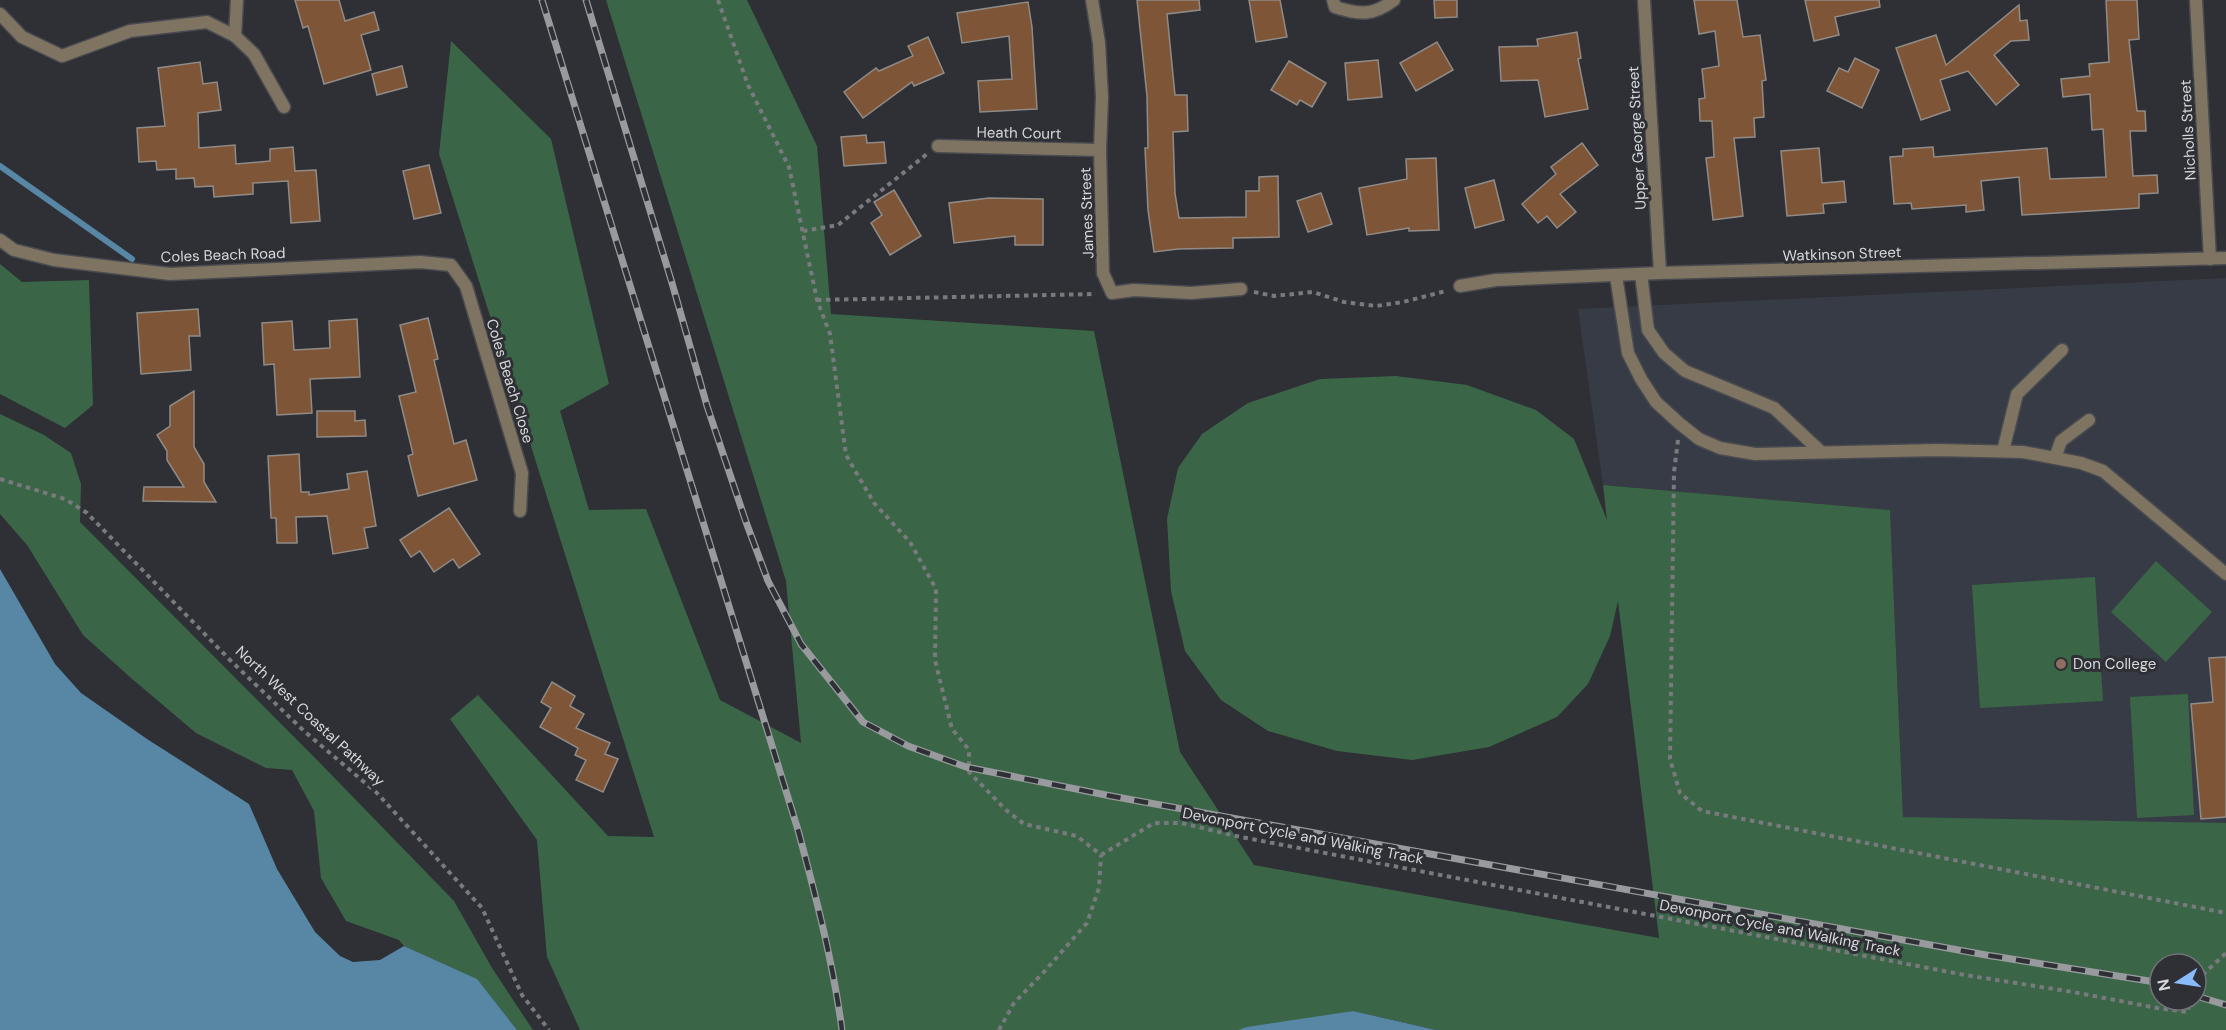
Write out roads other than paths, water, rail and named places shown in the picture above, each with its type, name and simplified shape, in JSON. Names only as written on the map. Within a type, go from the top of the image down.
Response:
[{"type":"street","points":[[235,36],[237,0]]},
{"type":"street","name":"James Street","points":[[1092,0],[1099,43],[1102,97],[1100,150],[1103,273],[1112,293],[1134,290],[1191,293],[1241,289]]},
{"type":"street","points":[[1333,0],[1335,7],[1356,14],[1380,10],[1394,0]]},
{"type":"street","name":"Upper George Street","points":[[1644,0],[1660,273]]},
{"type":"street","name":"Nicholls Street","points":[[2196,0],[2210,259]]},
{"type":"street","points":[[0,14],[22,38],[62,56],[130,31],[207,22],[235,36],[254,54],[284,107]]},
{"type":"street","name":"Heath Court","points":[[938,146],[1100,150]]},
{"type":"street","name":"Coles Beach Road","points":[[0,240],[14,250],[54,261],[170,274],[420,262],[451,265]]},
{"type":"street","name":"Watkinson Street","points":[[1460,286],[1496,280],[1660,273],[2226,258]]},
{"type":"street","name":"Coles Beach Close","points":[[451,265],[466,286],[522,473],[520,511]]},
{"type":"street","points":[[1641,274],[1648,330],[1664,353],[1685,371],[1774,408],[1820,451]]},
{"type":"street","points":[[1616,276],[1628,353],[1656,402],[1699,439],[1720,448],[1755,454],[1937,450],[2023,452],[2081,463],[2103,471],[2226,574]]},
{"type":"street","points":[[2003,452],[2017,394],[2062,350]]},
{"type":"street","points":[[2055,458],[2061,441],[2089,420]]},
{"type":"water","points":[[0,569],[55,664],[81,693],[147,739],[249,804],[277,869],[315,932],[340,956],[353,962],[380,960],[404,946],[477,979],[517,1030],[0,1030]]},
{"type":"water","points":[[1353,1011],[1436,1030],[1238,1030],[1247,1027]]},
{"type":"waterway","points":[[0,166],[132,259]]},
{"type":"railway","points":[[542,0],[798,830],[829,955],[842,1030]]},
{"type":"railway","points":[[586,0],[707,406],[768,581],[801,644],[863,722],[908,746],[966,767],[1111,796],[1986,955],[2148,981]]},
{"type":"railway","points":[[2208,1000],[2226,1005]]},
{"type":"place","name":"Don College","points":[[2061,664]]}]
